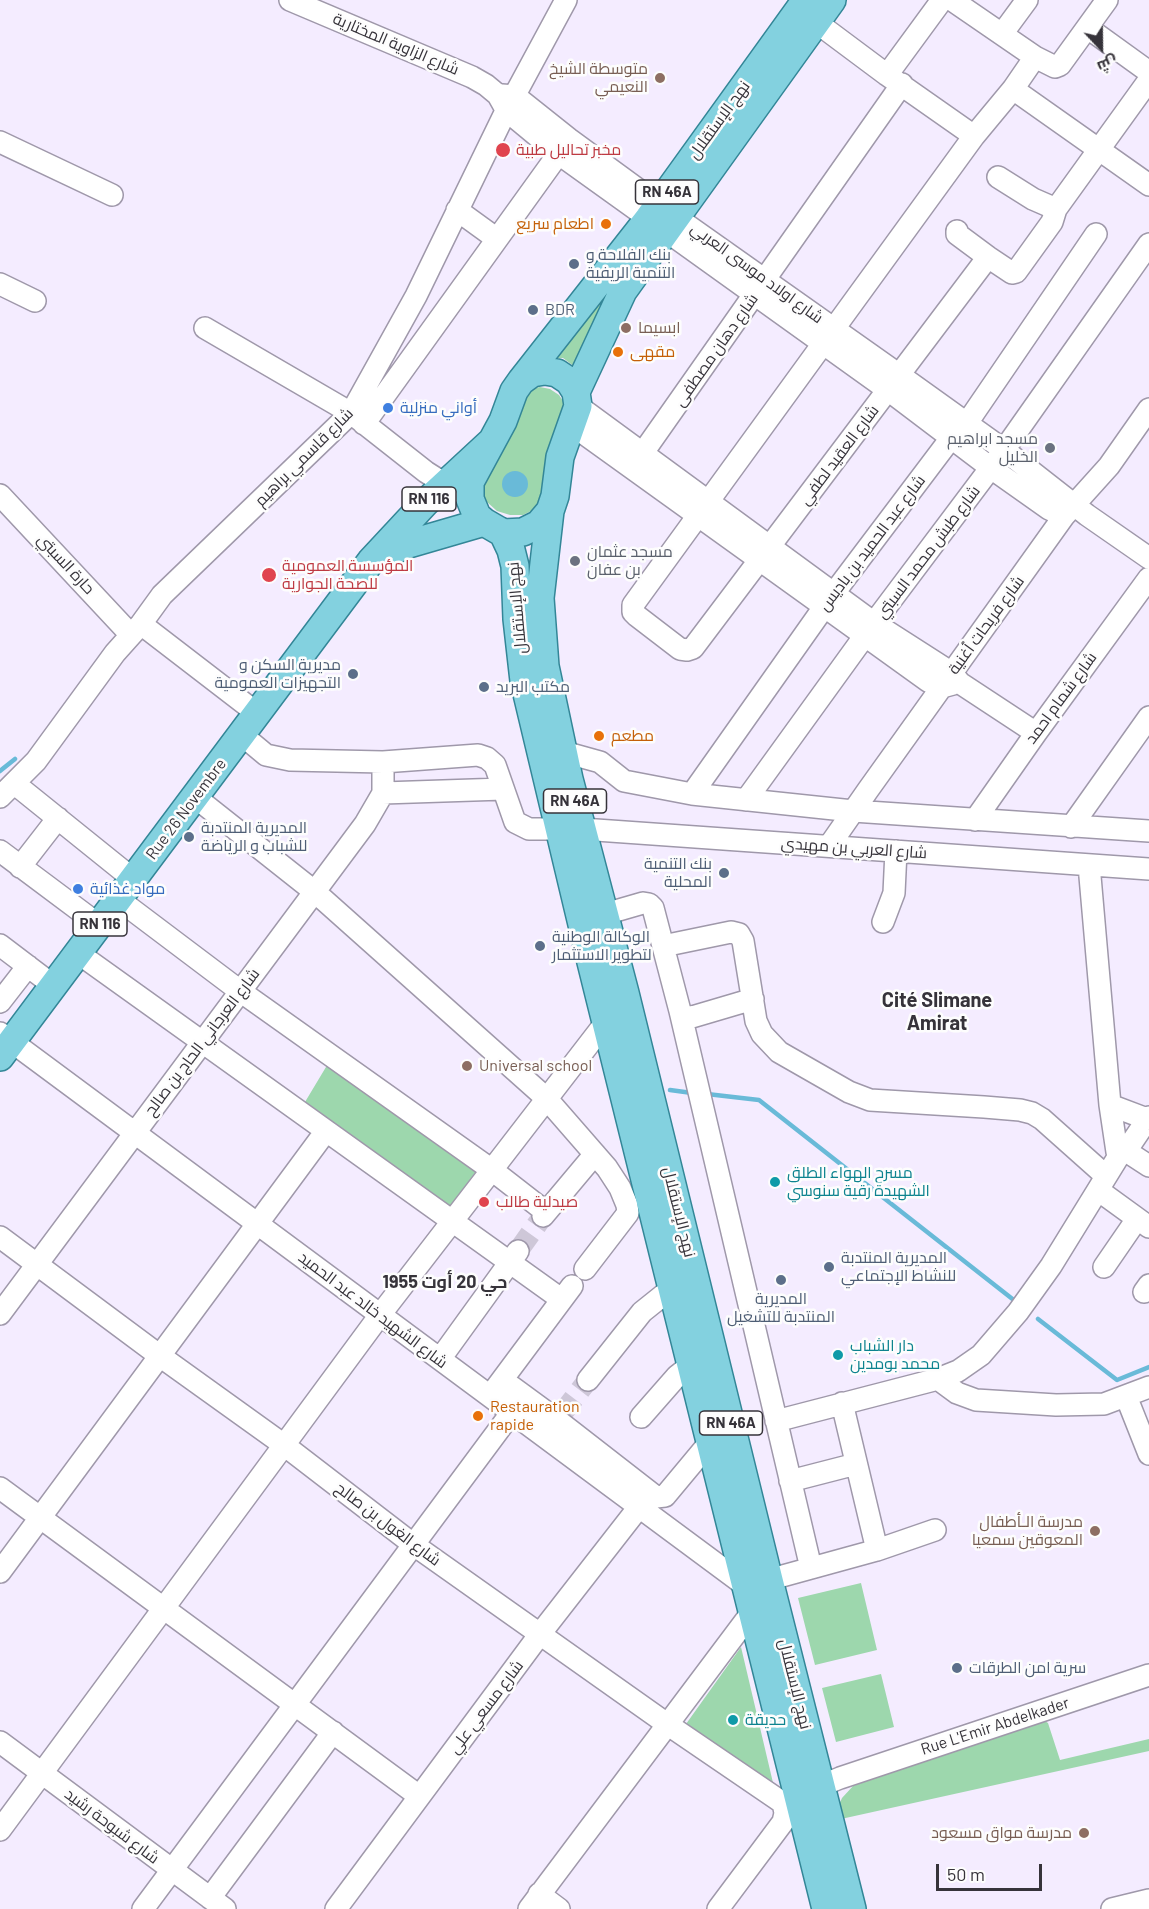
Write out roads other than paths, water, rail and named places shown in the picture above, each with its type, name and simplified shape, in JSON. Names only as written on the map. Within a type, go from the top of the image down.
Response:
[{"type":"main road","name":"نهج الإستقلال","points":[[832,0],[811,11],[663,218],[521,381],[514,391],[503,421],[470,482],[486,518],[511,550],[515,566],[517,619],[524,681],[571,828],[605,914],[761,1596],[811,1790],[852,1909]]},
{"type":"main road","name":"نهج الإستقلال","points":[[663,218],[623,291],[576,408],[560,457],[555,496],[550,511],[540,598],[545,666],[564,752],[571,828],[606,1022],[710,1442],[761,1596]]},
{"type":"main road","points":[[521,381],[532,374],[544,371],[557,373],[569,381],[576,408]]},
{"type":"main road","name":"Rue 26 Novembre","points":[[4,1044],[54,986],[371,561],[450,478],[492,441]]},
{"type":"main road","name":"Rue 26 Novembre","points":[[371,561],[405,545],[486,518],[523,532],[539,524],[550,511]]},
{"type":"main road","name":"نهج الإستقلال","points":[[811,1790],[826,1909]]},
{"type":"street","name":"شارع الزاوية المختارية","points":[[290,0],[472,76],[507,101]]},
{"type":"street","name":"شارع قاسمي براهيم","points":[[8,790],[41,754],[115,653],[162,596],[358,418],[507,101],[566,0]]},
{"type":"street","name":"شارع دهان مصطفى","points":[[637,461],[760,287],[894,80],[942,0]]},
{"type":"street","points":[[952,0],[1035,57],[1055,67],[1060,65],[1107,0]]},
{"type":"street","points":[[1002,34],[1027,0]]},
{"type":"street","points":[[811,11],[894,80],[975,136]]},
{"type":"street","points":[[1088,28],[1149,72]]},
{"type":"street","points":[[704,509],[1035,57]]},
{"type":"street","points":[[957,231],[957,234],[988,257],[1012,273],[1016,273],[1052,222],[1056,209],[1097,149],[1149,80]]},
{"type":"street","points":[[1013,89],[1149,185]]},
{"type":"street","name":"شارع اولاد موسى العربي","points":[[507,101],[564,146],[959,430],[1004,450],[1069,510],[1149,558]]},
{"type":"street","points":[[0,142],[112,195]]},
{"type":"street","points":[[358,418],[497,239],[564,146]]},
{"type":"street","points":[[998,177],[1025,195],[1056,209]]},
{"type":"street","points":[[457,210],[497,239]]},
{"type":"street","name":"شارع عبد الحميد بن باديس","points":[[692,794],[829,600],[959,430],[1096,234]]},
{"type":"street","name":"شارع طبش محمد السبتي","points":[[746,800],[869,630],[991,468],[1149,244]]},
{"type":"street","name":"شارع العقيد لطفي","points":[[704,509],[633,605],[633,612],[637,616],[680,649],[693,648],[988,257]]},
{"type":"street","points":[[0,284],[35,301]]},
{"type":"street","points":[[205,328],[358,418],[416,463],[438,467],[486,518]]},
{"type":"street","points":[[576,408],[637,461],[869,630],[928,681],[951,681],[1036,733]]},
{"type":"street","name":"شارع فريحات ٱغنية","points":[[830,846],[853,811],[951,681],[1069,510],[1109,466],[1149,409]]},
{"type":"street","name":"شارع اولاد موسى العربي","points":[[959,430],[991,468],[1048,509],[1069,510]]},
{"type":"street","points":[[416,463],[425,503]]},
{"type":"street","name":"حارة السبتي","points":[[0,495],[136,630],[250,724],[266,755],[290,760],[383,762]]},
{"type":"street","name":"شارع شمام احمد","points":[[975,820],[1149,578]]},
{"type":"street","points":[[1071,827],[1149,717]]},
{"type":"street","points":[[564,752],[600,762],[624,781],[692,794],[853,811],[1149,831]]},
{"type":"street","name":"شارع العربي بن مهيدي","points":[[383,762],[478,755],[487,758],[495,765],[515,822],[530,829],[571,828],[1149,869]]},
{"type":"street","points":[[383,762],[383,793],[503,789]]},
{"type":"street","points":[[8,790],[58,818],[126,889],[240,992],[492,1170],[545,1214],[595,1154]]},
{"type":"street","name":"شارع العرجاني الحاج بن صالح","points":[[0,1314],[365,824],[383,793]]},
{"type":"street","points":[[197,794],[315,892],[546,1098],[595,1154],[620,1188],[628,1213],[585,1269]]},
{"type":"street","points":[[20,867],[58,818]]},
{"type":"street","points":[[0,851],[99,925]]},
{"type":"street","points":[[883,922],[894,893],[896,851]]},
{"type":"street","points":[[1089,865],[1115,1148],[1116,1152],[1123,1152],[1149,1166]]},
{"type":"street","points":[[605,914],[643,903],[649,904],[653,909],[680,1011],[811,1568]]},
{"type":"street","points":[[663,946],[731,932],[739,934],[743,941],[756,1021],[762,1034],[779,1052],[849,1092],[870,1100],[1020,1110],[1042,1119],[1143,1223],[1104,1267]]},
{"type":"street","points":[[0,945],[54,986]]},
{"type":"street","points":[[78,953],[452,1222],[515,1256],[567,1292],[490,1396]]},
{"type":"street","points":[[0,1002],[28,966]]},
{"type":"street","points":[[680,1011],[684,1016],[692,1017],[753,999]]},
{"type":"street","points":[[0,1830],[380,1315],[606,1022]]},
{"type":"street","name":"شارع الشهيد خالد عبد الحميد","points":[[4,1044],[135,1133],[761,1596]]},
{"type":"street","points":[[776,1421],[938,1379],[958,1371],[981,1355],[1003,1330],[1051,1266],[1102,1183],[1148,1118],[1110,1105]]},
{"type":"street","points":[[0,1572],[326,1131]]},
{"type":"street","name":"شارع الغول بن صالح","points":[[0,1237],[284,1445],[414,1545],[667,1724],[811,1790]]},
{"type":"street","points":[[440,1359],[515,1256]]},
{"type":"street","points":[[588,1380],[642,1312],[672,1291]]},
{"type":"street","points":[[641,1417],[677,1376],[691,1365]]},
{"type":"street","points":[[938,1379],[957,1393],[976,1400],[1068,1405],[1104,1404],[1149,1387]]},
{"type":"street","points":[[512,1387],[559,1417],[656,1497],[665,1496],[710,1442]]},
{"type":"street","points":[[1126,1396],[1149,1454]]},
{"type":"street","points":[[842,1403],[877,1550]]},
{"type":"street","points":[[143,1909],[512,1412]]},
{"type":"street","points":[[790,1481],[856,1464]]},
{"type":"street","points":[[0,1488],[419,1796]]},
{"type":"street","name":"شارع مسعي علي","points":[[336,1909],[540,1634],[639,1507]]},
{"type":"street","points":[[559,1909],[534,1902],[761,1596],[811,1568],[877,1550],[936,1530]]},
{"type":"street","name":"Rue L'Emir Abdelkader","points":[[811,1790],[1149,1675]]},
{"type":"street","points":[[218,1903],[333,1732]]},
{"type":"street","name":"شارع شبوحة رشيد","points":[[0,1742],[218,1903]]},
{"type":"street","points":[[718,1909],[783,1822],[786,1813],[811,1790]]},
{"type":"street","points":[[1112,1909],[1149,1900]]},
{"type":"water","points":[[515,471],[524,475],[528,484],[524,493],[515,497],[506,493],[502,484],[506,475]]},
{"type":"waterway","points":[[0,771],[15,759]]},
{"type":"waterway","points":[[670,1090],[692,1093]]},
{"type":"waterway","points":[[707,1094],[759,1100],[1015,1301]]},
{"type":"waterway","points":[[1038,1319],[1117,1380],[1149,1367]]},
{"type":"tunnel","points":[[518,1251],[543,1216]]},
{"type":"tunnel","points":[[561,1415],[588,1380]]},
{"type":"place","name":"متوسطة الشيخ النعيمي","points":[[660,78]]},
{"type":"place","name":"مخبر تحاليل طبية","points":[[503,150]]},
{"type":"place","name":"اطعام سريع","points":[[606,224]]},
{"type":"place","name":"بنك الفلاحة و التنمية الريفية","points":[[574,264]]},
{"type":"place","name":"BDR","points":[[533,310]]},
{"type":"place","name":"ابسيما","points":[[626,328]]},
{"type":"place","name":"مقهى","points":[[618,352]]},
{"type":"place","name":"أواني منزلية","points":[[388,408]]},
{"type":"place","name":"مسجد ابراهيم الخليل","points":[[1050,448]]},
{"type":"place","name":"مسجد عثمان بن عفان","points":[[575,561]]},
{"type":"place","name":"المؤسسة العمومية للصحة الجوارية","points":[[269,575]]},
{"type":"place","name":"مديرية السكن و التجهيزات العمومية","points":[[353,674]]},
{"type":"place","name":"مكتب البريد","points":[[484,687]]},
{"type":"place","name":"مطعم","points":[[599,736]]},
{"type":"place","name":"المديرية المنتدبة للشباب و الرياضة","points":[[189,837]]},
{"type":"place","name":"بنك التنمية المحلية","points":[[724,873]]},
{"type":"place","name":"مواد غذائية","points":[[78,889]]},
{"type":"place","name":"الوكالة الوطنية لتطوير الاستثمار","points":[[540,946]]},
{"type":"place","name":"Universal school","points":[[467,1066]]},
{"type":"place","name":"مسرح الهواء الطلق الشهيدة رقية سنوسي","points":[[775,1182]]},
{"type":"place","name":"صيدلية طالب","points":[[484,1202]]},
{"type":"place","name":"المديرية المنتدبة للنشاط الإجتماعي","points":[[829,1267]]},
{"type":"place","name":"المديرية المنتدبة للتشغيل","points":[[781,1280]]},
{"type":"place","name":"دار الشباب محمد بومدين","points":[[838,1355]]},
{"type":"place","name":"Restauration rapide","points":[[478,1416]]},
{"type":"place","name":"مدرسة الـأطفال المعوقين سمعيا","points":[[1095,1531]]},
{"type":"place","name":"سرية امن الطرقات","points":[[957,1668]]},
{"type":"place","name":"حديقة","points":[[733,1720]]},
{"type":"place","name":"مدرسة مواق مسعود","points":[[1084,1833]]},
{"type":"district","name":"Cité Slimane Amirat","points":[[937,1012]]},
{"type":"district","name":"حي 20 أوت 1955","points":[[445,1282]]}]
